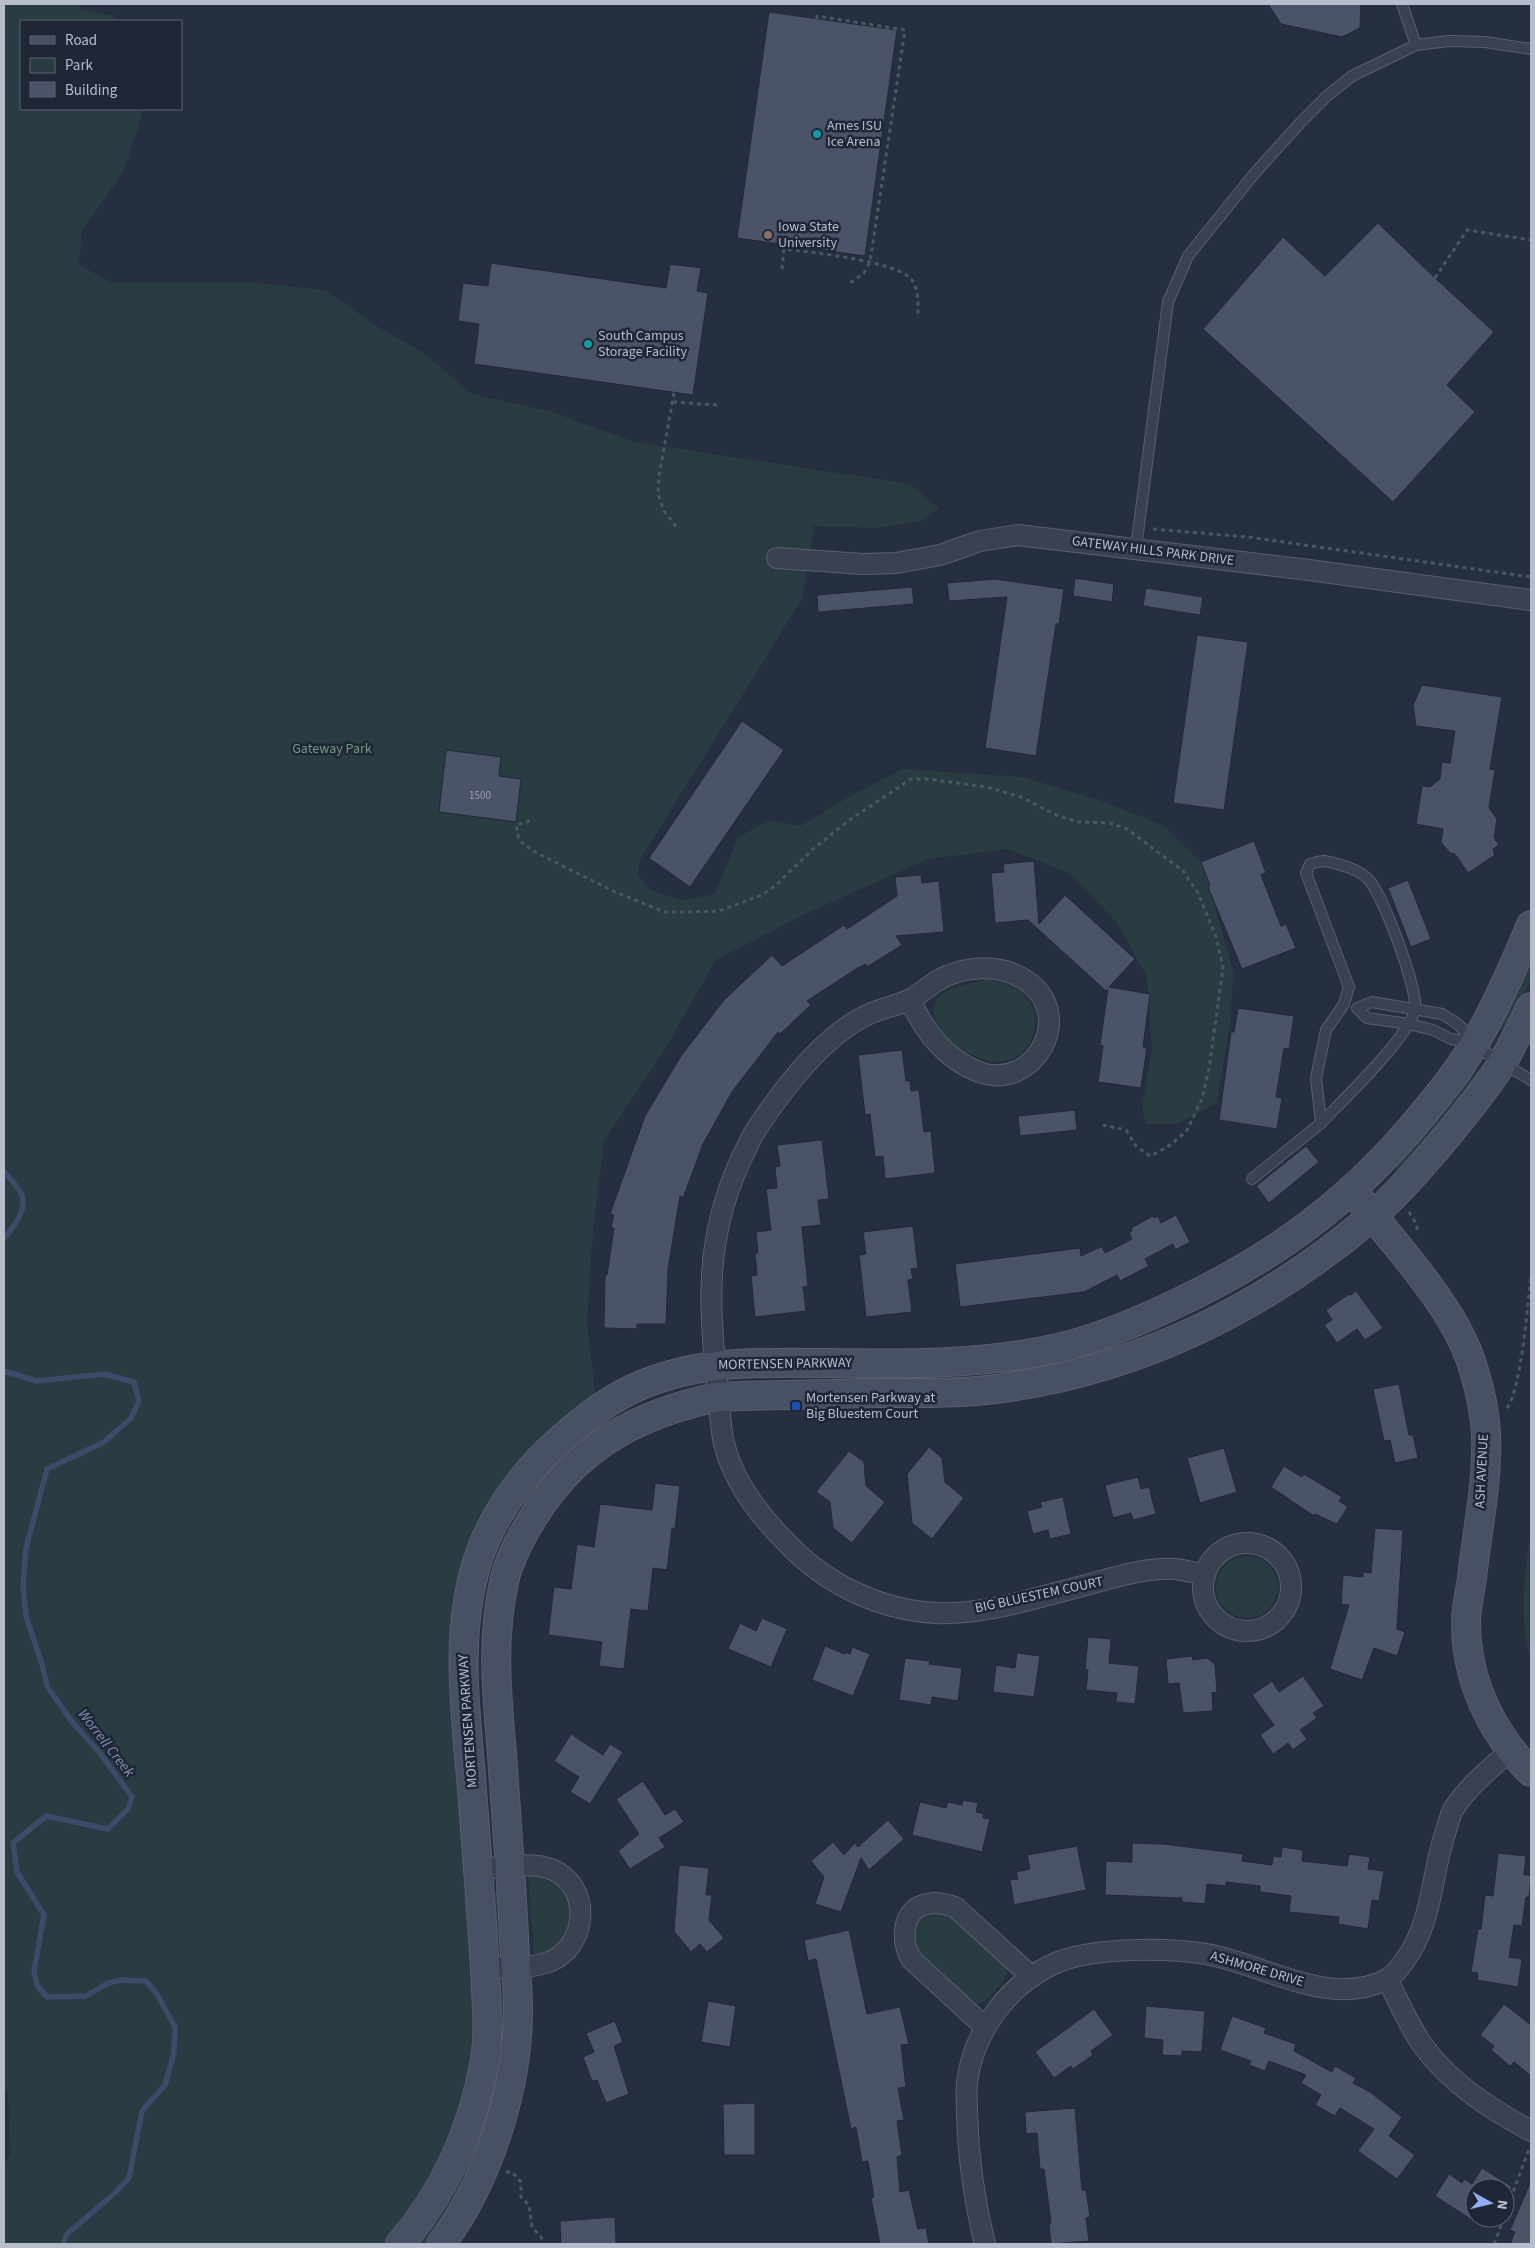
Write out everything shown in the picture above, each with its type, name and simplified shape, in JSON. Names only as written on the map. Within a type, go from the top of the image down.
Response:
[{"type":"street","name":"GATEWAY HILLS PARK DRIVE","points":[[777,558],[863,564],[896,563],[940,555],[980,541],[1018,535],[1136,548],[1531,600]]},
{"type":"street","name":"MORTENSEN PARKWAY","points":[[400,2244],[421,2219],[452,2167],[472,2113],[485,2058],[487,2015],[485,1968],[462,1665],[465,1610],[476,1564],[495,1520],[521,1480],[548,1450],[597,1408],[641,1385],[682,1372],[715,1364],[947,1363],[1055,1349],[1120,1329],[1219,1284],[1308,1228],[1353,1190],[1401,1142],[1448,1083],[1508,982],[1531,925]]},
{"type":"street","points":[[990,968],[1011,974],[1030,983],[1043,999],[1048,1014],[1049,1028],[1046,1044],[1027,1066],[1008,1075],[988,1075],[965,1067],[946,1054],[919,1020],[910,1000],[940,979],[963,970],[990,968]]},
{"type":"street","name":"BIG BLUESTEM COURT","points":[[910,1000],[890,1005],[862,1017],[836,1035],[800,1070],[772,1104],[750,1140],[727,1192],[712,1252],[710,1313],[724,1443],[748,1497],[771,1527],[802,1561],[846,1588],[885,1605],[936,1613],[978,1610],[1025,1601],[1131,1574],[1174,1569],[1204,1575]]},
{"type":"street","points":[[440,2244],[451,2230],[484,2172],[503,2115],[514,2059],[518,2011],[516,1966],[495,1656],[497,1624],[504,1580],[522,1537],[545,1497],[595,1447],[654,1414],[718,1397],[952,1392],[1001,1388],[1064,1378],[1126,1359],[1166,1344],[1237,1311],[1328,1252],[1373,1216],[1422,1166],[1472,1105],[1502,1063],[1531,1007]]},
{"type":"street","name":"ASH AVENUE","points":[[1353,1190],[1440,1302],[1463,1342],[1474,1370],[1486,1433],[1485,1461],[1468,1607],[1467,1639],[1482,1704],[1511,1750],[1531,1772]]},
{"type":"street","points":[[1246,1543],[1260,1545],[1273,1551],[1283,1561],[1289,1574],[1291,1587],[1289,1601],[1282,1614],[1270,1625],[1256,1630],[1241,1631],[1227,1626],[1215,1617],[1206,1605],[1203,1590],[1204,1575],[1211,1562],[1220,1552],[1232,1546],[1246,1543]]},
{"type":"street","points":[[1511,1750],[1474,1784],[1453,1811],[1441,1848],[1424,1926],[1414,1947],[1401,1966],[1388,1979],[1423,2046],[1444,2070],[1472,2095],[1531,2131]]},
{"type":"street","points":[[478,1869],[543,1867],[564,1876],[573,1885],[581,1910],[580,1925],[575,1940],[568,1949],[549,1962],[485,1968]]},
{"type":"street","points":[[985,2027],[907,1954],[904,1946],[904,1934],[912,1912],[922,1905],[933,1903],[943,1903],[955,1907],[1032,1977]]},
{"type":"street","name":"ASHMORE DRIVE","points":[[985,2244],[972,2179],[967,2083],[975,2050],[985,2027],[998,2008],[1014,1991],[1032,1977],[1059,1962],[1096,1954],[1172,1950],[1208,1954],[1304,1984],[1334,1990],[1363,1986],[1388,1979]]},
{"type":"lane","points":[[1402,4],[1416,45]]},
{"type":"lane","points":[[1136,548],[1168,302],[1188,256],[1254,174],[1326,96],[1352,76],[1416,45],[1449,41],[1484,42],[1531,49]]},
{"type":"lane","points":[[1252,1179],[1321,1123],[1370,1072],[1409,1024],[1415,1008],[1408,969],[1376,891],[1366,877],[1352,869],[1323,861],[1310,864],[1306,873],[1349,987],[1344,1004],[1326,1030],[1318,1068],[1316,1078],[1321,1123]]},
{"type":"lane","points":[[1357,1008],[1372,1002],[1442,1014],[1458,1024],[1465,1032],[1471,1044]]},
{"type":"lane","points":[[1344,1004],[1357,1008],[1367,1018],[1409,1024],[1471,1044],[1531,1080]]},
{"type":"path","points":[[817,18],[817,16],[905,30],[870,262],[864,273],[850,283]]},
{"type":"path","points":[[1435,278],[1466,230],[1531,240]]},
{"type":"path","points":[[782,269],[785,247],[870,262],[904,274],[913,280],[917,295],[918,318]]},
{"type":"path","points":[[674,393],[659,476],[658,494],[664,511],[678,529]]},
{"type":"path","points":[[673,402],[717,405]]},
{"type":"path","points":[[1164,530],[1248,537],[1531,577]]},
{"type":"path","points":[[530,821],[516,825],[519,840],[533,851],[614,892],[666,912],[719,911],[762,895],[776,886],[814,848],[852,819],[911,779],[928,779],[987,787],[1021,797],[1056,815],[1078,822],[1110,823],[1127,829],[1183,871],[1198,893],[1216,937],[1223,968],[1209,1069],[1202,1099],[1186,1132],[1166,1148],[1150,1156],[1136,1146],[1126,1130],[1104,1125]]},
{"type":"path","points":[[1407,1210],[1417,1225],[1417,1237]]},
{"type":"path","points":[[1504,1411],[1514,1396],[1518,1377],[1531,1274]]},
{"type":"path","points":[[1515,2184],[1526,2152],[1531,2146]]},
{"type":"path","points":[[500,2172],[512,2172],[521,2182],[521,2197],[530,2205],[532,2227],[541,2237],[544,2244]]},
{"type":"path","points":[[1494,2244],[1500,2228]]},
{"type":"green space","name":"Gateway Park","points":[[4,4],[82,4],[80,9],[112,15],[116,20],[20,20],[20,110],[142,110],[138,129],[122,174],[82,231],[79,265],[111,282],[257,283],[326,290],[378,327],[422,352],[472,394],[549,411],[635,442],[910,484],[939,509],[922,521],[875,528],[814,526],[802,599],[640,860],[638,875],[651,890],[681,900],[715,894],[738,837],[771,820],[800,826],[850,796],[903,769],[1023,777],[1099,800],[1163,825],[1203,864],[1233,971],[1231,1018],[1217,1103],[1177,1124],[1146,1124],[1142,1107],[1152,1049],[1147,977],[1117,923],[1069,873],[1008,849],[928,859],[805,914],[716,960],[665,1049],[604,1141],[593,1231],[587,1323],[597,1408],[573,1428],[477,1564],[475,2011],[471,2056],[463,2100],[439,2162],[383,2244],[4,2244],[4,2163],[10,2156],[8,2094],[4,2087]]},
{"type":"green space","points":[[1531,956],[1531,980],[1505,1032],[1496,1028]]},
{"type":"green space","points":[[984,980],[1006,984],[1016,989],[1024,995],[1034,1012],[1033,1035],[1021,1053],[1005,1061],[986,1060],[967,1052],[951,1040],[939,1026],[934,1011],[938,998],[942,994],[960,986]]},
{"type":"green space","points":[[1471,1069],[1478,1074],[1464,1095],[1399,1172],[1393,1166]]},
{"type":"green space","points":[[1531,1531],[1531,1658],[1525,1629],[1524,1595]]},
{"type":"green space","points":[[1247,1556],[1259,1558],[1269,1565],[1276,1575],[1278,1587],[1276,1599],[1269,1609],[1259,1616],[1247,1618],[1235,1616],[1225,1609],[1218,1599],[1216,1587],[1218,1575],[1225,1565],[1235,1558]]},
{"type":"green space","points":[[537,1875],[552,1879],[562,1886],[569,1897],[571,1909],[570,1922],[566,1934],[558,1945],[548,1952],[534,1954],[528,1876]]},
{"type":"green space","points":[[500,1894],[503,1940],[494,1941],[490,1895]]},
{"type":"green space","points":[[930,1912],[948,1913],[1008,1969],[1002,1982],[981,2003],[970,2000],[914,1947],[915,1926],[920,1918]]},
{"type":"green space","points":[[507,1992],[502,2059],[487,2125],[461,2188],[444,2217],[425,2244],[415,2244],[497,1993]]},
{"type":"building","points":[[1268,4],[1361,4],[1360,28],[1342,37],[1281,24]]},
{"type":"building","name":"Ames ISU Ice Arena","points":[[769,12],[897,30],[865,256],[737,238]]},
{"type":"building","points":[[1378,223],[1494,332],[1447,385],[1475,412],[1393,502],[1203,329],[1283,237],[1325,276]]},
{"type":"building","name":"South Campus Storage Facility","points":[[491,263],[666,288],[670,264],[701,268],[697,291],[708,293],[693,395],[474,364],[479,324],[458,321],[463,283],[488,286]]},
{"type":"building","points":[[1075,578],[1114,584],[1112,602],[1073,596]]},
{"type":"building","points":[[995,579],[1064,589],[1059,624],[1056,624],[1036,756],[985,748],[1007,597],[949,601],[947,583]]},
{"type":"building","points":[[912,587],[914,604],[818,612],[817,595]]},
{"type":"building","points":[[1146,588],[1203,597],[1200,615],[1143,606]]},
{"type":"building","points":[[1197,635],[1248,642],[1224,810],[1173,803]]},
{"type":"building","points":[[1422,685],[1502,697],[1490,769],[1495,770],[1489,808],[1497,819],[1494,838],[1499,845],[1493,849],[1495,855],[1468,873],[1455,854],[1450,853],[1441,842],[1443,829],[1416,824],[1422,786],[1430,787],[1440,779],[1442,762],[1450,763],[1455,731],[1416,726],[1413,705]]},
{"type":"building","points":[[742,721],[784,750],[690,887],[649,858]]},
{"type":"building","points":[[446,750],[501,757],[499,776],[521,779],[516,822],[439,812]]},
{"type":"building","points":[[1254,841],[1266,873],[1261,875],[1281,926],[1286,924],[1296,948],[1242,969],[1208,887],[1210,886],[1201,862]]},
{"type":"building","points":[[1034,861],[1039,924],[1065,895],[1135,959],[1109,987],[1150,994],[1143,1047],[1147,1048],[1141,1088],[1098,1082],[1103,1046],[1100,1045],[1108,989],[1106,991],[1028,920],[995,923],[991,873],[1004,872],[1003,864]]},
{"type":"building","points":[[921,875],[922,883],[939,881],[944,932],[896,936],[902,945],[867,967],[866,964],[856,969],[807,1001],[811,1005],[780,1034],[778,1032],[732,1092],[703,1144],[683,1198],[680,1196],[668,1269],[666,1324],[637,1324],[637,1329],[604,1328],[605,1275],[607,1275],[614,1228],[611,1228],[614,1215],[610,1214],[645,1116],[681,1056],[724,1000],[772,955],[782,966],[844,925],[847,929],[897,896],[895,877]]},
{"type":"building","points":[[1408,880],[1431,939],[1411,947],[1388,888]]},
{"type":"building","points":[[1238,1008],[1294,1016],[1289,1049],[1284,1048],[1276,1097],[1282,1098],[1277,1129],[1219,1120],[1231,1032],[1234,1032]]},
{"type":"building","points":[[902,1050],[906,1081],[910,1081],[911,1091],[919,1090],[924,1132],[931,1131],[935,1173],[885,1179],[883,1156],[875,1157],[870,1114],[865,1115],[858,1055]]},
{"type":"building","points":[[1075,1110],[1077,1130],[1020,1136],[1018,1116]]},
{"type":"building","points":[[822,1140],[829,1199],[818,1200],[821,1225],[802,1227],[808,1286],[803,1287],[806,1311],[755,1317],[751,1276],[757,1275],[755,1253],[758,1253],[756,1232],[771,1230],[766,1189],[777,1188],[775,1167],[780,1166],[777,1145]]},
{"type":"building","points":[[1306,1146],[1319,1162],[1269,1203],[1256,1186]]},
{"type":"building","points":[[1176,1215],[1190,1242],[1175,1250],[1173,1244],[1145,1259],[1149,1266],[1120,1281],[1117,1275],[1084,1292],[960,1307],[955,1264],[1080,1248],[1081,1256],[1100,1247],[1102,1247],[1105,1253],[1132,1239],[1129,1233],[1132,1231],[1131,1228],[1153,1216],[1154,1218],[1158,1216],[1161,1223]]},
{"type":"building","points":[[913,1226],[918,1268],[911,1269],[913,1279],[908,1280],[912,1312],[866,1317],[859,1255],[866,1254],[863,1232]]},
{"type":"building","points":[[1356,1291],[1383,1328],[1365,1340],[1357,1329],[1337,1343],[1324,1325],[1332,1320],[1326,1310]]},
{"type":"building","points":[[1399,1384],[1409,1435],[1413,1435],[1418,1458],[1395,1463],[1390,1440],[1384,1441],[1373,1389]]},
{"type":"building","points":[[929,1447],[942,1458],[945,1482],[964,1498],[932,1539],[912,1523],[907,1474]]},
{"type":"building","points":[[1224,1448],[1237,1492],[1200,1503],[1187,1458]]},
{"type":"building","points":[[849,1451],[864,1462],[866,1486],[885,1502],[852,1543],[833,1528],[830,1502],[816,1492]]},
{"type":"building","points":[[1284,1466],[1302,1477],[1304,1474],[1342,1497],[1339,1501],[1348,1507],[1337,1524],[1315,1514],[1314,1516],[1271,1487]]},
{"type":"building","points":[[1138,1477],[1141,1489],[1149,1487],[1156,1514],[1133,1520],[1131,1513],[1113,1518],[1105,1485]]},
{"type":"building","points":[[655,1483],[680,1486],[675,1529],[672,1528],[667,1570],[653,1568],[648,1611],[631,1609],[624,1669],[599,1666],[602,1642],[548,1635],[554,1587],[571,1589],[577,1544],[594,1547],[600,1504],[652,1510]]},
{"type":"building","points":[[1063,1497],[1071,1534],[1050,1539],[1048,1530],[1033,1534],[1027,1511],[1042,1507],[1040,1502]]},
{"type":"building","points":[[1375,1528],[1403,1530],[1397,1629],[1405,1632],[1397,1656],[1374,1648],[1362,1680],[1330,1669],[1349,1605],[1341,1604],[1343,1575],[1363,1577],[1363,1572],[1371,1573]]},
{"type":"building","points":[[762,1618],[787,1629],[771,1667],[728,1649],[740,1623],[756,1631]]},
{"type":"building","points":[[1088,1637],[1111,1639],[1109,1663],[1139,1666],[1135,1704],[1116,1702],[1117,1693],[1086,1690],[1088,1670],[1085,1669]]},
{"type":"building","points":[[825,1646],[845,1654],[845,1652],[850,1654],[852,1647],[870,1654],[853,1696],[812,1680]]},
{"type":"building","points":[[1017,1653],[1040,1656],[1034,1697],[993,1692],[996,1665],[1015,1668]]},
{"type":"building","points":[[1192,1656],[1193,1660],[1207,1658],[1215,1664],[1217,1692],[1212,1693],[1213,1711],[1183,1713],[1179,1683],[1168,1684],[1166,1659]]},
{"type":"building","points":[[905,1658],[930,1661],[929,1664],[962,1668],[958,1701],[932,1697],[931,1705],[899,1700]]},
{"type":"building","points":[[1303,1676],[1324,1706],[1313,1713],[1317,1718],[1300,1730],[1307,1739],[1293,1750],[1288,1743],[1273,1754],[1260,1735],[1274,1725],[1252,1695],[1272,1681],[1279,1692]]},
{"type":"building","points":[[571,1734],[603,1755],[610,1744],[623,1752],[590,1804],[570,1792],[579,1777],[554,1761]]},
{"type":"building","points":[[643,1781],[665,1815],[675,1809],[684,1822],[659,1838],[665,1847],[630,1869],[618,1851],[639,1834],[616,1799]]},
{"type":"building","points":[[963,1800],[978,1803],[976,1812],[984,1814],[983,1818],[990,1819],[982,1852],[912,1835],[920,1802],[946,1808],[948,1802],[962,1805]]},
{"type":"building","points":[[888,1820],[904,1839],[869,1870],[861,1858],[841,1912],[815,1904],[824,1877],[811,1861],[833,1842],[844,1855],[855,1843],[858,1847]]},
{"type":"building","points":[[1132,1843],[1163,1844],[1243,1854],[1242,1861],[1272,1865],[1273,1856],[1281,1857],[1282,1847],[1303,1850],[1302,1861],[1347,1866],[1349,1854],[1370,1857],[1368,1869],[1384,1871],[1379,1901],[1372,1900],[1368,1929],[1338,1924],[1339,1917],[1289,1912],[1291,1896],[1260,1892],[1260,1886],[1226,1882],[1226,1886],[1207,1884],[1205,1904],[1182,1902],[1182,1898],[1105,1895],[1106,1861],[1132,1862]]},
{"type":"building","points":[[1077,1846],[1086,1890],[1014,1905],[1010,1880],[1018,1879],[1016,1872],[1030,1869],[1027,1855]]},
{"type":"building","points":[[1498,1853],[1526,1856],[1524,1875],[1531,1875],[1529,1897],[1526,1897],[1522,1926],[1514,1925],[1509,1957],[1522,1959],[1518,1987],[1477,1980],[1478,1973],[1471,1972],[1478,1929],[1481,1929],[1485,1895],[1493,1896]]},
{"type":"building","points":[[679,1865],[709,1868],[706,1895],[712,1895],[709,1920],[724,1938],[707,1952],[700,1944],[691,1952],[674,1931]]},
{"type":"building","points":[[849,1930],[867,2014],[900,2007],[909,2044],[901,2045],[906,2087],[898,2088],[904,2120],[897,2121],[902,2155],[897,2157],[900,2192],[909,2190],[918,2229],[926,2228],[929,2244],[880,2244],[871,2198],[874,2197],[868,2161],[862,2162],[856,2127],[851,2129],[816,1959],[808,1961],[804,1940]]},
{"type":"building","points":[[708,2001],[736,2006],[730,2047],[701,2042]]},
{"type":"building","points":[[1504,2004],[1531,2025],[1531,2076],[1514,2062],[1510,2066],[1491,2050],[1494,2046],[1480,2035]]},
{"type":"building","points":[[1146,2006],[1205,2011],[1202,2052],[1182,2051],[1182,2056],[1162,2055],[1163,2040],[1144,2038]]},
{"type":"building","points":[[1094,2009],[1113,2035],[1091,2051],[1093,2055],[1073,2069],[1071,2066],[1054,2078],[1035,2052]]},
{"type":"building","points":[[1232,2016],[1266,2028],[1264,2033],[1296,2044],[1294,2051],[1332,2072],[1335,2066],[1356,2078],[1353,2083],[1370,2092],[1402,2117],[1389,2136],[1415,2155],[1397,2179],[1358,2151],[1374,2129],[1340,2108],[1335,2116],[1315,2105],[1321,2095],[1301,2083],[1306,2075],[1269,2061],[1265,2071],[1249,2065],[1251,2061],[1220,2050]]},
{"type":"building","points":[[615,2021],[623,2042],[614,2046],[629,2094],[606,2103],[597,2080],[592,2081],[583,2057],[594,2052],[586,2033]]},
{"type":"building","points":[[755,2103],[755,2155],[724,2155],[723,2104]]},
{"type":"building","points":[[1075,2108],[1082,2190],[1086,2190],[1090,2217],[1086,2218],[1089,2241],[1051,2244],[1049,2223],[1051,2223],[1044,2169],[1040,2169],[1037,2133],[1026,2134],[1025,2112]]},
{"type":"building","points":[[1482,2168],[1498,2178],[1476,2178]]},
{"type":"building","points":[[1449,2174],[1462,2183],[1464,2179],[1465,2216],[1435,2196]]},
{"type":"building","points":[[1531,2181],[1531,2244],[1510,2244],[1515,2232],[1510,2230],[1511,2228],[1515,2228],[1515,2218]]},
{"type":"building","points":[[615,2217],[616,2244],[561,2244],[560,2221]]},
{"type":"waterway","name":"Worrell Creek","points":[[4,1171],[21,1193],[23,1199],[22,1211],[12,1229],[4,1238]]},
{"type":"waterway","name":"Worrell Creek","points":[[4,1371],[37,1381],[104,1374],[134,1382],[139,1401],[131,1418],[104,1442],[47,1469],[26,1548],[23,1586],[26,1616],[42,1664],[47,1686],[73,1723],[100,1753],[132,1797],[128,1809],[108,1829],[46,1816],[13,1843],[17,1872],[44,1915],[34,1971],[37,1985],[47,1997],[86,1996],[108,1983],[121,1980],[146,1981],[157,1994],[175,2027],[174,2053],[165,2085],[142,2111],[129,2178],[116,2192],[67,2234],[63,2244]]},
{"type":"place","name":"Ames ISU Ice Arena","points":[[817,134]]},
{"type":"place","name":"Iowa State University","points":[[768,235]]},
{"type":"place","name":"South Campus Storage Facility","points":[[588,344]]},
{"type":"place","name":"Mortensen Parkway at Big Bluestem Court","points":[[796,1406]]}]
